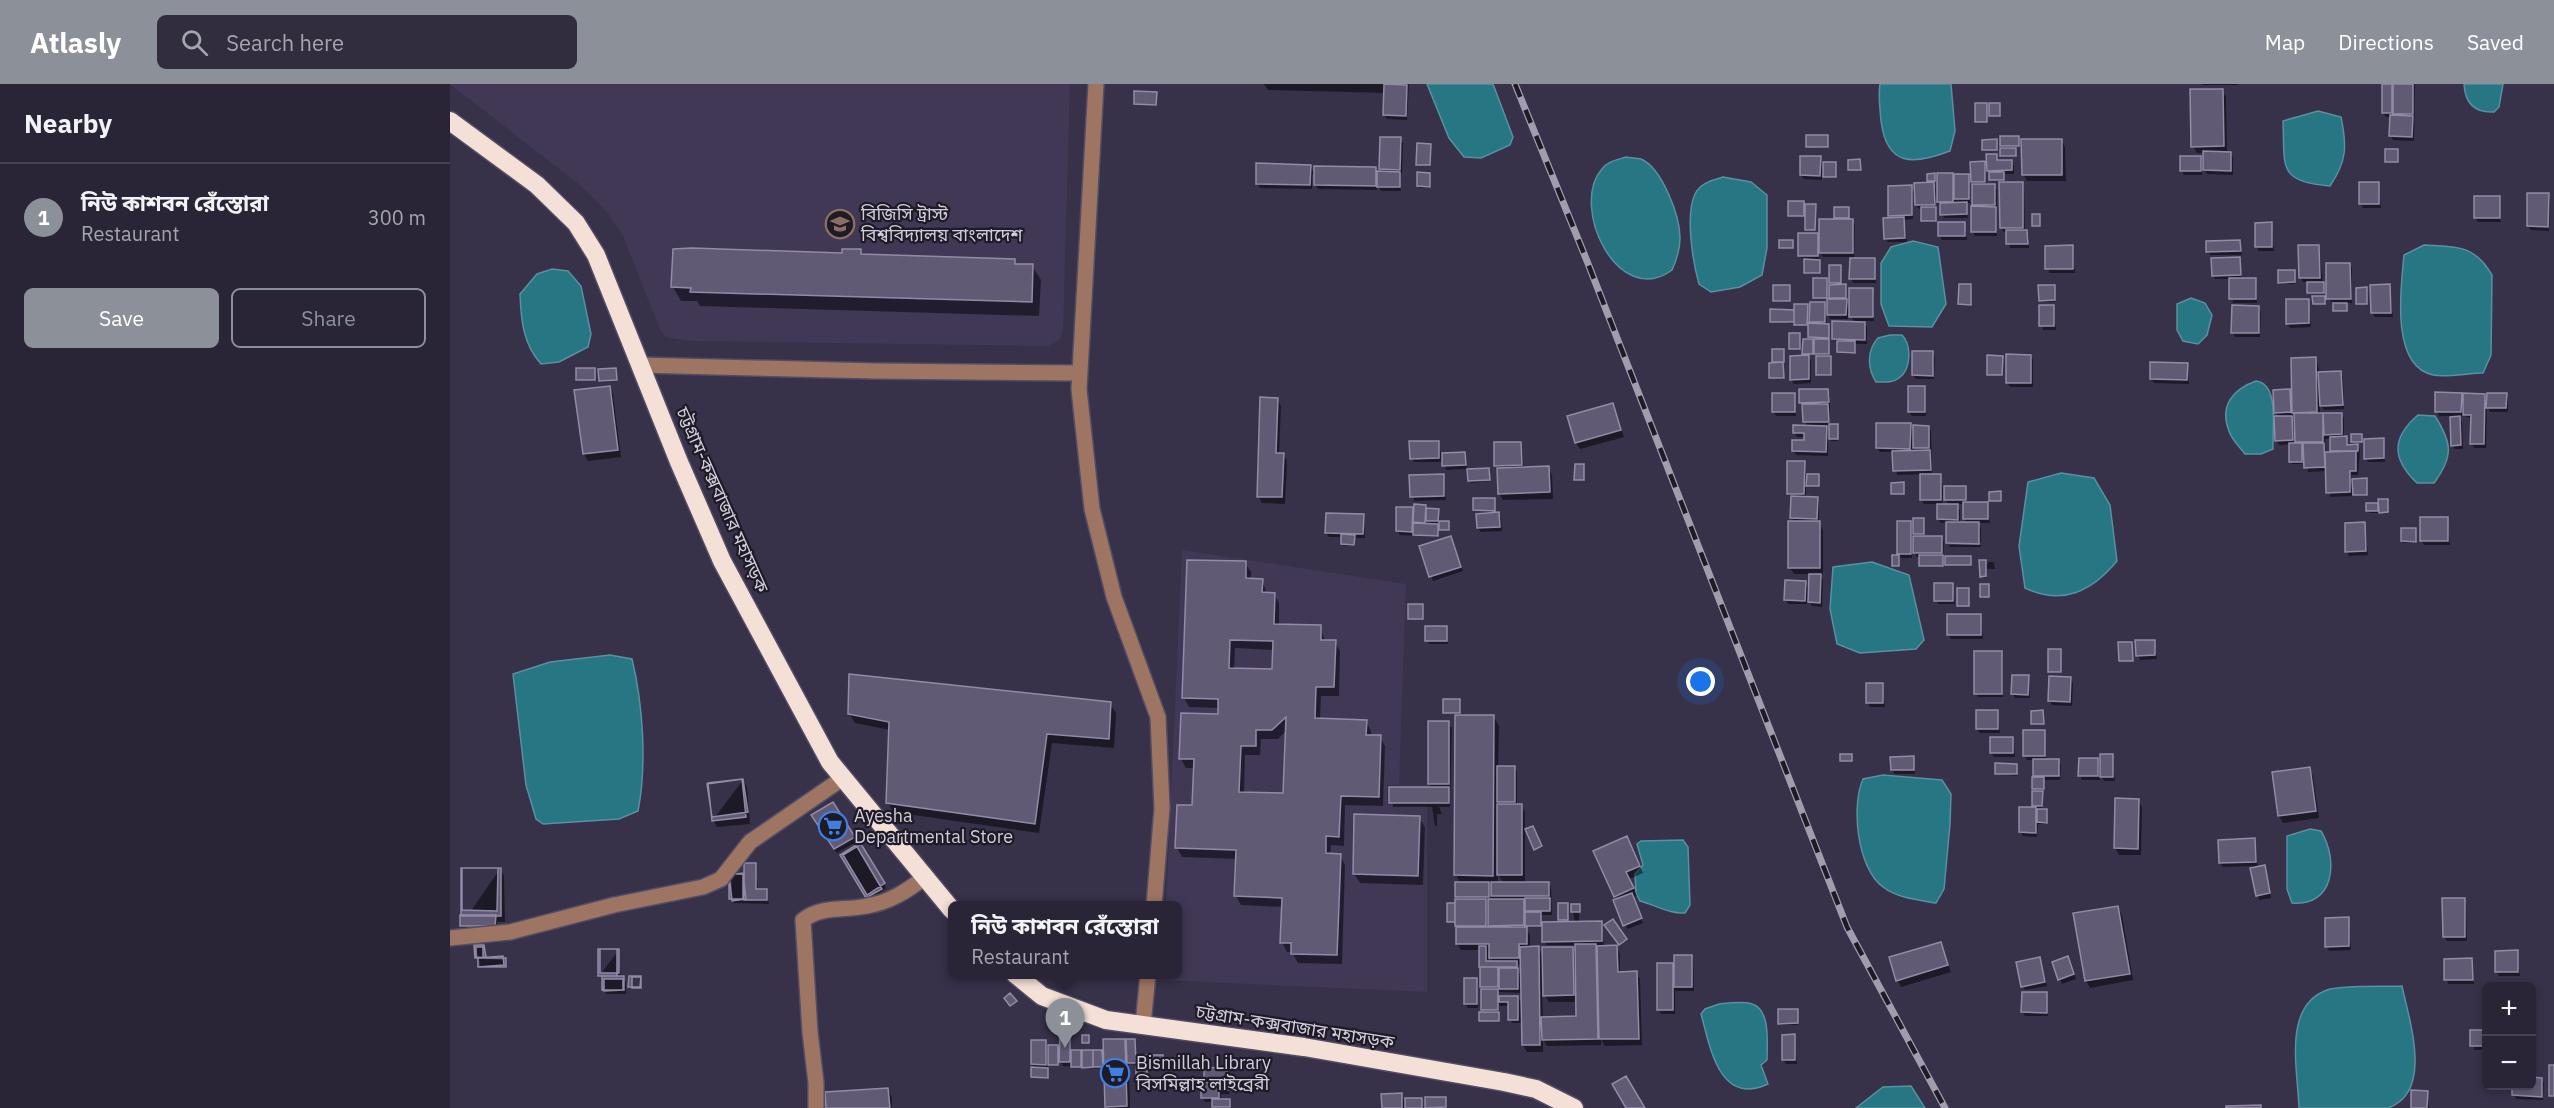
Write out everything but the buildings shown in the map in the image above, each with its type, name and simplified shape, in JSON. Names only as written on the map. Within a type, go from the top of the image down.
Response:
[{"type":"highway","name":"চট্টগ্রাম-কক্সবাজার মহাসড়ক","points":[[450,122],[537,185],[576,223],[596,255],[639,365],[722,561],[830,762],[948,905]]},
{"type":"highway","name":"চট্টগ্রাম-কক্সবাজার মহাসড়ক","points":[[1020,979],[1042,996],[1106,1020],[1304,1047],[1504,1082],[1536,1089],[1574,1108]]},
{"type":"street","points":[[1096,84],[1079,389],[1092,509],[1114,597],[1158,717],[1162,808],[1154,901]]},
{"type":"street","points":[[639,365],[1080,373]]},
{"type":"street","points":[[450,938],[510,932],[614,905],[703,887],[721,879],[750,842],[843,778]]},
{"type":"street","points":[[816,1108],[804,920],[814,911],[867,906],[903,895],[925,877]]},
{"type":"street","points":[[1143,1025],[1148,979]]},
{"type":"shaded area","name":"বিজিসি ট্রাস্ট বিশ্ববিদ্যালয় বাংলাদেশ","points":[[450,84],[1070,84],[1063,332],[1060,339],[1048,346],[689,341],[665,337],[660,330],[623,236],[607,212],[581,186]]},
{"type":"shaded area","points":[[1427,84],[1493,84],[1513,137],[1510,145],[1481,158],[1464,157],[1449,138]]},
{"type":"shaded area","points":[[1880,84],[1951,84],[1955,131],[1950,151],[1913,160],[1896,154],[1889,147],[1884,136],[1881,121]]},
{"type":"shaded area","points":[[2464,84],[2503,84],[2499,107],[2494,112],[2476,109],[2466,97]]},
{"type":"shaded area","points":[[2318,111],[2341,117],[2343,127],[2345,145],[2343,161],[2330,186],[2313,184],[2292,176],[2285,161],[2283,121]]},
{"type":"shaded area","points":[[1626,157],[1641,159],[1656,172],[1663,182],[1677,218],[1680,242],[1674,266],[1672,270],[1652,279],[1634,276],[1617,265],[1604,248],[1595,228],[1591,206],[1593,186],[1604,166]]},
{"type":"shaded area","points":[[1723,177],[1751,182],[1767,195],[1767,248],[1762,275],[1740,287],[1711,292],[1699,284],[1694,264],[1690,226],[1692,203],[1700,187]]},
{"type":"shaded area","points":[[1913,241],[1938,247],[1946,304],[1932,327],[1889,326],[1881,304],[1881,263],[1891,247]]},
{"type":"shaded area","points":[[2424,245],[2455,247],[2471,252],[2492,275],[2491,355],[2483,373],[2433,375],[2419,369],[2410,357],[2404,342],[2401,324],[2404,255]]},
{"type":"shaded area","points":[[552,269],[568,271],[581,286],[591,334],[588,347],[559,362],[541,364],[527,340],[522,322],[520,294],[537,274]]},
{"type":"shaded area","points":[[2191,298],[2205,303],[2212,315],[2207,335],[2198,344],[2183,341],[2177,330],[2177,304]]},
{"type":"shaded area","points":[[1902,335],[1905,339],[1909,351],[1908,364],[1897,380],[1876,382],[1870,365],[1870,354],[1878,338]]},
{"type":"shaded area","points":[[2256,381],[2264,384],[2272,399],[2273,449],[2261,454],[2245,454],[2230,434],[2226,422],[2227,406],[2235,394]]},
{"type":"shaded area","points":[[2418,415],[2435,416],[2447,442],[2448,457],[2434,483],[2417,483],[2399,457],[2399,440]]},
{"type":"shaded area","points":[[2061,473],[2094,478],[2110,505],[2117,561],[2087,587],[2076,592],[2052,596],[2025,588],[2019,546],[2028,482]]},
{"type":"shaded area","points":[[1182,550],[1406,584],[1399,785],[1387,785],[1387,805],[1427,805],[1427,992],[1162,980],[1182,979],[1182,901],[1166,901]]},
{"type":"shaded area","points":[[1872,562],[1909,575],[1924,640],[1916,649],[1860,653],[1837,644],[1830,609],[1833,567]]},
{"type":"shaded area","points":[[610,655],[632,659],[636,677],[643,755],[638,811],[619,819],[543,824],[536,819],[526,785],[513,674],[550,662]]},
{"type":"shaded area","points":[[1883,775],[1942,780],[1951,794],[1944,889],[1936,903],[1908,898],[1889,891],[1874,878],[1867,866],[1862,852],[1857,820],[1859,791],[1863,779]]},
{"type":"shaded area","points":[[2310,829],[2321,831],[2327,843],[2331,868],[2329,880],[2317,898],[2292,903],[2287,889],[2287,836]]},
{"type":"shaded area","points":[[1683,840],[1688,847],[1690,905],[1685,913],[1668,911],[1640,901],[1636,893],[1635,874],[1643,865],[1637,844],[1641,841]]},
{"type":"shaded area","points":[[2402,986],[2415,1054],[2411,1087],[2402,1100],[2388,1108],[2299,1108],[2296,1059],[2298,1025],[2303,1010],[2313,998],[2334,988]]},
{"type":"shaded area","points":[[1748,1003],[1758,1007],[1762,1013],[1767,1028],[1767,1060],[1761,1065],[1768,1084],[1751,1089],[1738,1087],[1720,1070],[1708,1042],[1701,1014],[1705,1009],[1719,1004]]},
{"type":"shaded area","points":[[1911,1086],[1925,1108],[1856,1108],[1883,1087]]},
{"type":"railway","points":[[1515,84],[1587,261],[1847,927],[1945,1108]]},
{"type":"place","name":"বিজিসি ট্রাস্ট বিশ্ববিদ্যালয় বাংলাদেশ","points":[[840,224]]},
{"type":"place","name":"Ayesha Departmental Store","points":[[833,826]]},
{"type":"place","name":"নিউ কাশবন রেঁস্তোরা","points":[[1065,1048]]},
{"type":"place","name":"Bismillah Library বিসমিল্লাহ লাইব্রেরী","points":[[1115,1073]]}]
